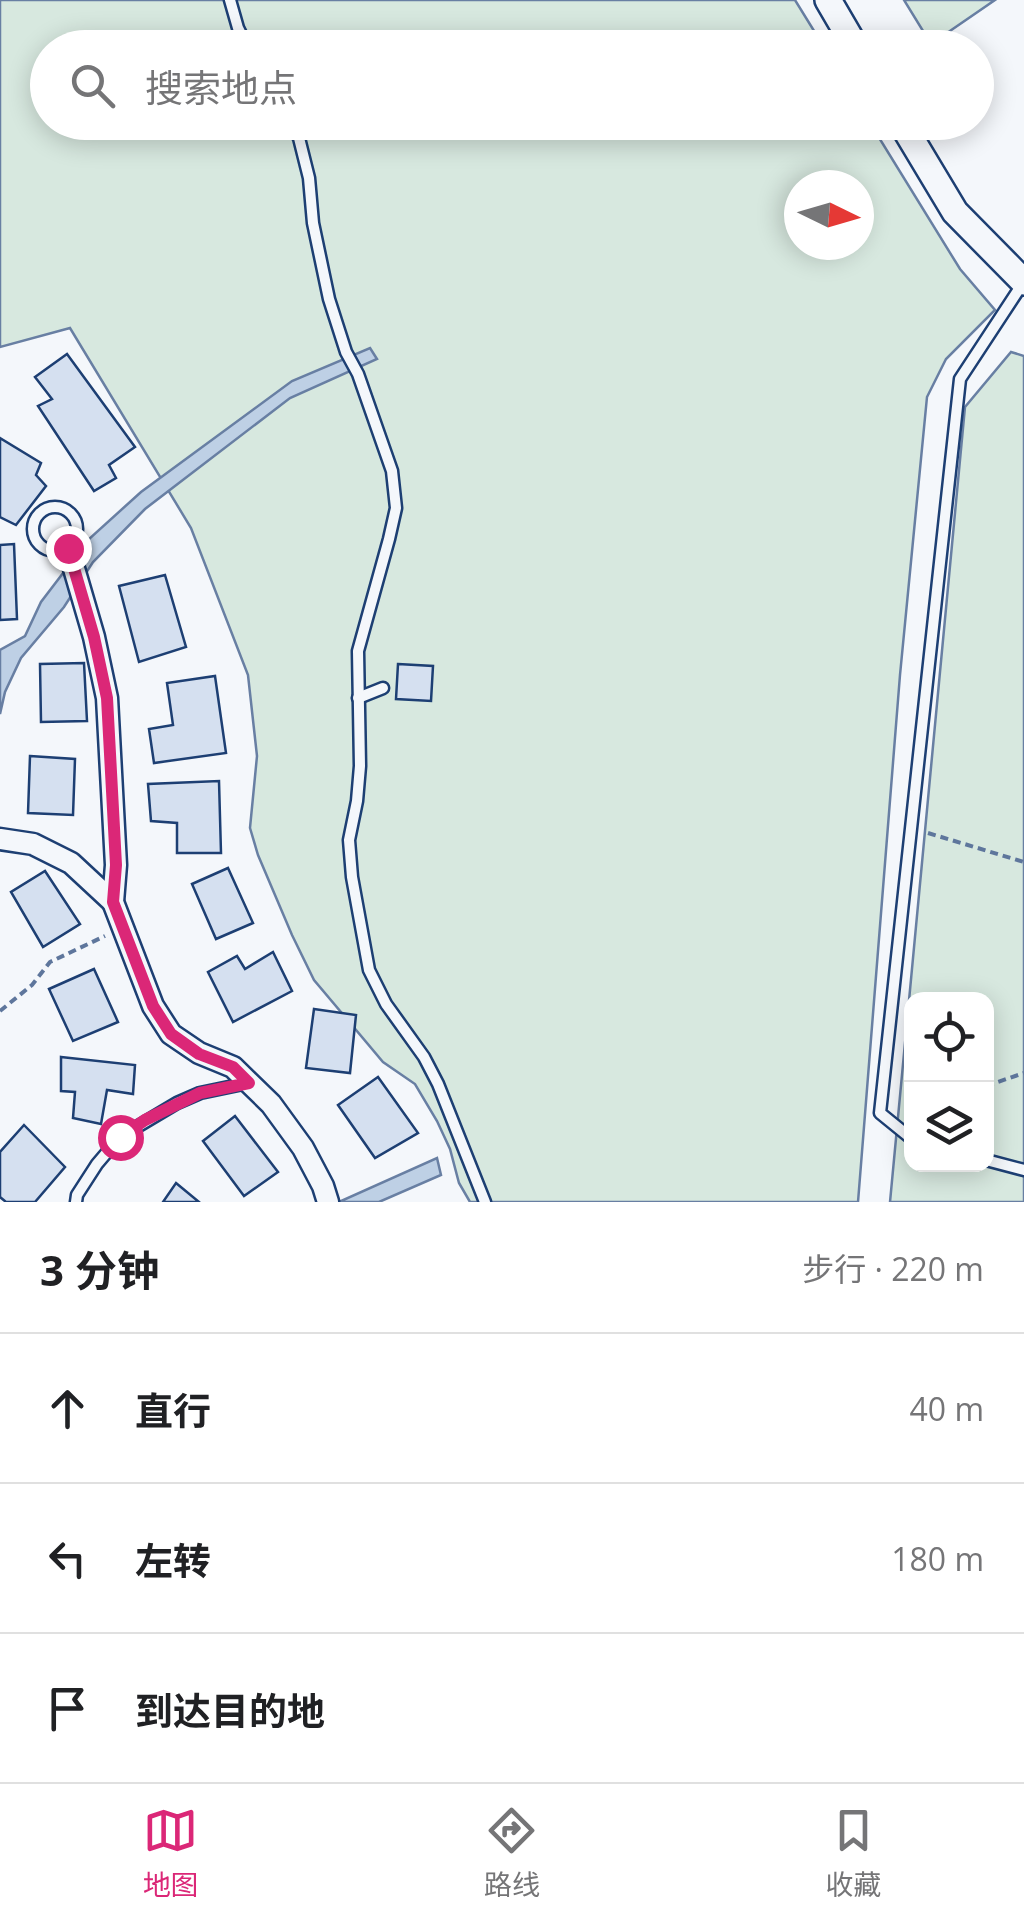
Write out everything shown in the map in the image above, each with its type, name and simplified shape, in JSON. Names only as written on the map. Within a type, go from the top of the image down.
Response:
[{"type":"street","points":[[828,0],[846,30]]},
{"type":"street","points":[[911,140],[954,212],[1024,282]]},
{"type":"street","points":[[68,548],[107,698],[116,865],[113,902]]},
{"type":"street","points":[[0,839],[33,844],[71,862],[113,902],[153,1006],[171,1034],[199,1054],[233,1067],[270,1104],[303,1148],[328,1202]]},
{"type":"lane","points":[[230,0],[239,30]]},
{"type":"lane","points":[[299,140],[328,300],[392,471],[396,508],[358,651],[360,766],[349,840],[352,877],[369,970],[386,1004],[431,1070],[486,1202]]},
{"type":"lane","points":[[904,1132],[880,1113],[960,378],[1024,282]]},
{"type":"lane","points":[[55,507],[73,516],[76,536],[68,548],[53,552],[39,546],[32,532],[40,512],[55,507]]},
{"type":"lane","points":[[358,698],[384,688]]},
{"type":"lane","points":[[76,1202],[97,1164],[120,1137],[200,1093],[249,1083]]},
{"type":"lane","points":[[994,1162],[1024,1170]]},
{"type":"path","points":[[911,828],[1024,862]]},
{"type":"path","points":[[0,1010],[32,985],[50,962],[123,928]]},
{"type":"path","points":[[994,1083],[1024,1073]]},
{"type":"shaded area","points":[[0,0],[795,0],[814,30],[30,30],[30,140],[880,140],[960,269],[995,310],[946,359],[927,397],[900,675],[858,1202],[470,1202],[459,1183],[437,1121],[415,1084],[383,1062],[314,980],[258,855],[250,828],[257,756],[248,675],[191,528],[70,328],[0,347]]},
{"type":"shaded area","points":[[904,0],[995,0],[951,30],[922,30]]},
{"type":"shaded area","points":[[1011,352],[1024,356],[1024,1202],[890,1202],[904,1054],[904,1172],[994,1172],[994,992],[910,992],[965,407]]},
{"type":"water","points":[[370,348],[377,359],[290,398],[145,509],[93,562],[64,607],[21,658],[5,692],[0,714],[0,650],[25,636],[41,602],[89,539],[141,492],[292,381]]},
{"type":"water","points":[[437,1158],[441,1175],[379,1202],[339,1202]]},
{"type":"building","points":[[67,354],[135,447],[109,465],[116,478],[94,491],[38,406],[52,399],[35,377]]},
{"type":"building","points":[[0,438],[41,463],[36,475],[46,486],[16,525],[0,517]]},
{"type":"building","points":[[14,544],[17,619],[0,620],[0,545]]},
{"type":"building","points":[[165,575],[186,647],[139,662],[119,586]]},
{"type":"building","points":[[84,663],[87,721],[41,722],[40,664]]},
{"type":"building","points":[[398,664],[433,666],[431,701],[396,699]]},
{"type":"building","points":[[215,676],[226,753],[154,763],[149,729],[173,725],[167,683]]},
{"type":"building","points":[[30,756],[75,759],[73,815],[28,813]]},
{"type":"building","points":[[219,781],[221,853],[177,853],[177,823],[151,821],[148,784]]},
{"type":"building","points":[[228,868],[253,923],[216,939],[192,884]]},
{"type":"building","points":[[45,871],[80,924],[43,947],[11,892]]},
{"type":"building","points":[[273,952],[292,991],[233,1022],[208,972],[237,956],[245,969]]},
{"type":"building","points":[[94,969],[118,1022],[73,1041],[49,989]]},
{"type":"building","points":[[314,1009],[356,1015],[350,1073],[306,1068]]},
{"type":"building","points":[[61,1057],[135,1065],[133,1094],[107,1090],[101,1124],[73,1118],[75,1092],[61,1091]]},
{"type":"building","points":[[378,1077],[418,1133],[375,1158],[338,1105]]},
{"type":"building","points":[[235,1116],[278,1172],[244,1196],[203,1141]]},
{"type":"building","points":[[24,1125],[65,1167],[35,1202],[6,1202],[0,1197],[0,1152]]},
{"type":"building","points":[[176,1183],[199,1202],[163,1202]]},
{"type":"route","points":[[68,548],[107,698],[116,865],[113,902],[153,1006],[171,1034],[199,1054],[233,1067],[249,1083],[200,1093],[120,1137]]}]
